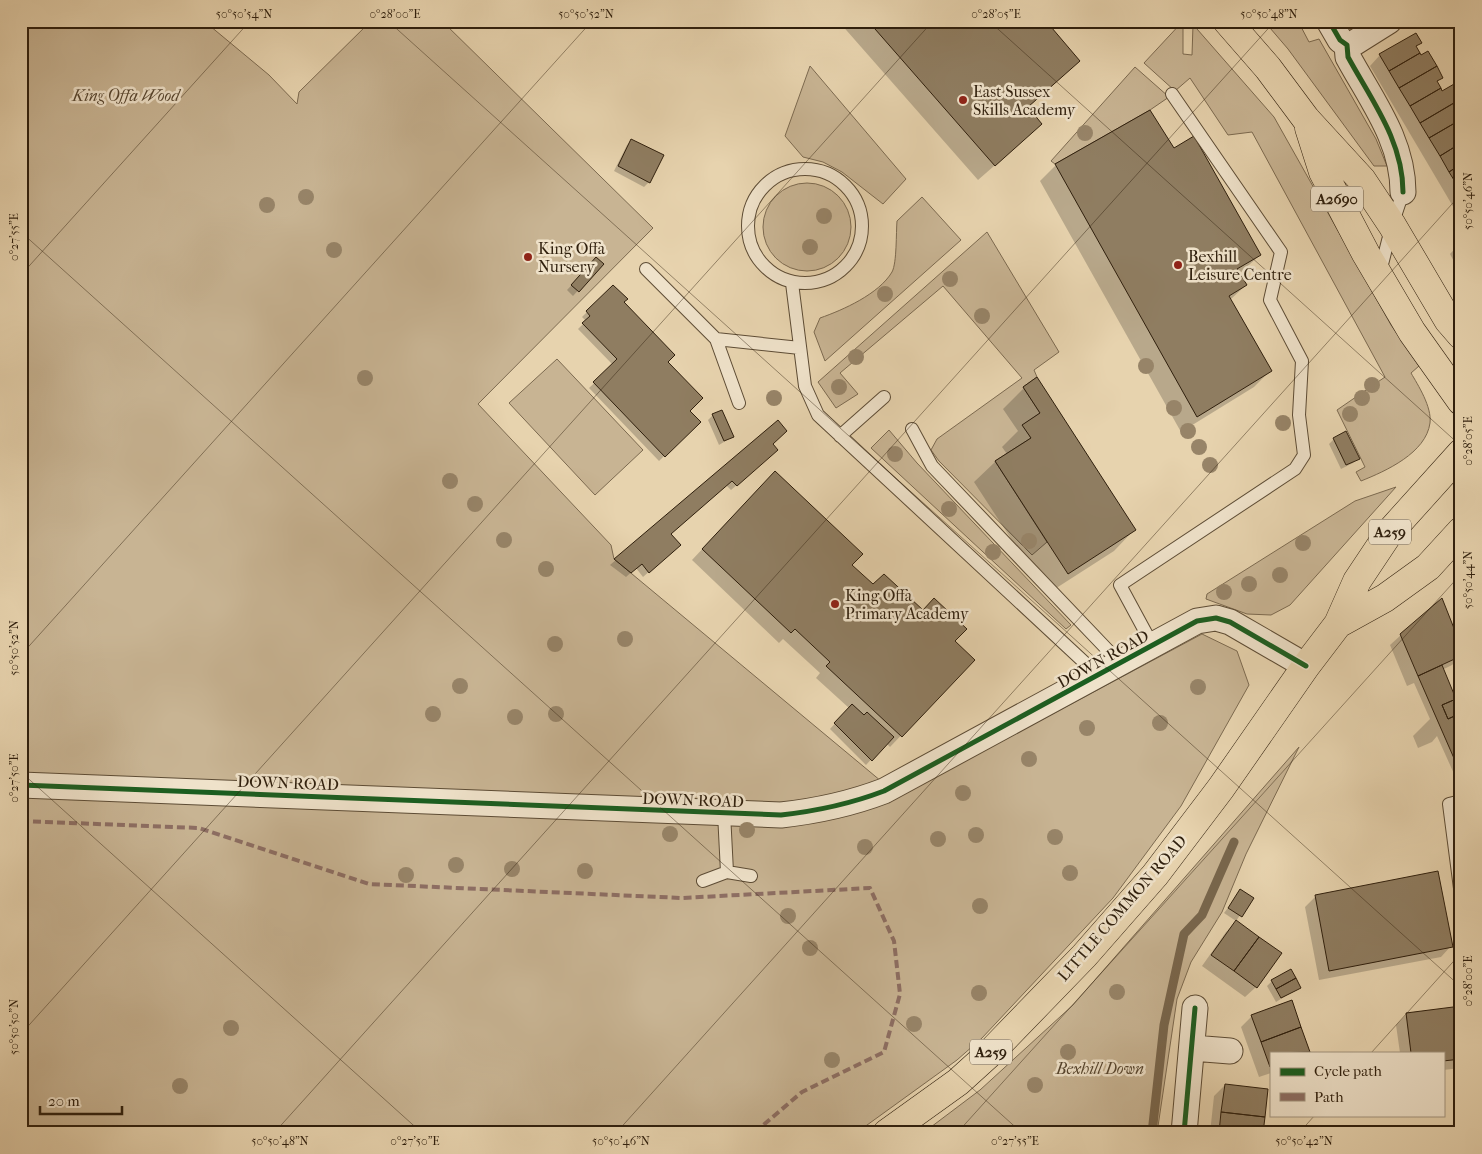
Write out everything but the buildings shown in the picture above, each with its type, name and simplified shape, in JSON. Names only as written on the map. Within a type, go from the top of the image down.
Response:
[{"type":"main road","name":"A2690","points":[[1227,21],[1268,68],[1306,119],[1362,180],[1392,225],[1448,320],[1461,335]]},
{"type":"main road","name":"A2690","points":[[1306,119],[1323,172],[1366,254],[1380,274],[1412,332],[1461,401]]},
{"type":"main road","name":"LITTLE COMMON ROAD","points":[[886,1133],[974,1068],[1084,956],[1155,875],[1221,788],[1306,666],[1338,624],[1357,581],[1389,533],[1461,453]]},
{"type":"main road","name":"LITTLE COMMON ROAD","points":[[1338,624],[1385,598],[1428,567],[1461,531]]},
{"type":"street","points":[[1329,21],[1340,40],[1347,45],[1348,57],[1396,145],[1403,171],[1403,192]]},
{"type":"street","points":[[1347,45],[1354,43],[1390,21]]},
{"type":"street","name":"DOWN ROAD","points":[[21,785],[781,815],[819,811],[858,801],[884,791],[1099,676],[1197,621],[1216,618],[1230,622],[1262,638],[1306,666]]},
{"type":"street","points":[[1184,1133],[1195,1008]]},
{"type":"street","points":[[1192,1048],[1230,1051]]},
{"type":"lane","points":[[1153,646],[1120,585],[1295,469],[1304,455],[1299,415],[1302,361],[1270,300],[1281,252],[1172,94]]},
{"type":"lane","points":[[799,169],[819,171],[836,178],[849,189],[858,205],[862,222],[860,240],[853,256],[842,270],[826,279],[792,283],[772,273],[758,259],[750,242],[748,222],[753,202],[764,186],[780,174],[799,169]]},
{"type":"lane","points":[[1380,274],[1392,225],[1403,192]]},
{"type":"lane","points":[[646,269],[716,339],[739,403]]},
{"type":"lane","points":[[792,283],[805,386],[818,415],[1099,676]]},
{"type":"lane","points":[[716,339],[800,348]]},
{"type":"lane","points":[[840,436],[884,397]]},
{"type":"lane","points":[[912,429],[932,466],[1121,664]]},
{"type":"lane","points":[[1461,801],[1449,804],[1461,896]]},
{"type":"lane","points":[[724,813],[727,872]]},
{"type":"lane","points":[[703,881],[727,872],[751,876]]},
{"type":"green space","name":"King Offa Wood","points":[[21,21],[204,21],[269,75],[297,104],[299,92],[371,21],[442,21],[653,228],[478,404],[611,545],[614,559],[899,796],[1202,634],[1237,651],[1249,685],[1181,806],[1113,898],[982,1038],[957,1060],[856,1133],[21,1133]]},
{"type":"green space","points":[[1183,21],[1183,54],[1192,55],[1193,25],[1190,21],[1274,117],[1391,325],[1419,366],[1411,373],[1429,410],[1430,423],[1427,434],[1413,452],[1403,460],[1361,481],[1356,472],[1365,467],[1337,410],[1385,377],[1252,132],[1228,135],[1190,78],[1175,91],[1144,63]]},
{"type":"green space","points":[[1264,21],[1298,21],[1309,42],[1319,39],[1376,139],[1387,166],[1374,166],[1288,49]]},
{"type":"green space","points":[[810,66],[906,179],[883,204],[842,172],[823,162],[803,157],[785,136]]},
{"type":"green space","points":[[1135,67],[1169,97],[1150,110],[1055,164],[1051,161]]},
{"type":"green space","points":[[798,183],[816,183],[832,190],[844,202],[851,218],[851,236],[844,252],[832,264],[816,271],[798,271],[782,264],[770,252],[763,236],[763,218],[770,202],[782,190]]},
{"type":"green space","points":[[922,197],[961,240],[825,361],[814,332],[820,318],[860,300],[886,280],[894,268],[897,221]]},
{"type":"green space","points":[[987,232],[1059,352],[1034,370],[1037,377],[1023,387],[1040,413],[1023,425],[1031,438],[995,461],[1047,542],[1032,555],[939,461],[931,450],[937,439],[1022,378],[943,286],[840,373],[858,394],[836,408],[818,382]]},
{"type":"green space","points":[[557,359],[643,450],[595,495],[509,403]]},
{"type":"green space","points":[[889,430],[917,463],[1071,625],[1066,629],[871,448]]},
{"type":"green space","points":[[1396,487],[1290,605],[1271,615],[1247,614],[1206,599],[1207,594],[1355,501]]},
{"type":"green space","name":"Bexhill Down","points":[[1299,747],[1246,854],[1222,912],[1191,962],[1177,999],[1157,1133],[923,1133],[980,1090],[1073,1005]]},
{"type":"waterway","points":[[1152,1133],[1164,1025],[1184,934],[1202,915],[1234,842]]},
{"type":"marked path","points":[[21,821],[199,828],[369,884],[682,898],[870,888],[894,941],[900,994],[884,1052],[802,1092],[754,1133]]},
{"type":"cycle path","points":[[1329,21],[1340,40],[1347,45],[1348,57],[1392,138],[1402,173],[1403,192]]},
{"type":"cycle path","points":[[21,785],[781,815],[859,800],[884,791],[1197,621],[1216,618],[1230,622],[1306,666]]},
{"type":"cycle path","points":[[1184,1133],[1195,1008]]},
{"type":"place","name":"East Sussex Skills Academy","points":[[963,100]]},
{"type":"place","name":"King Offa Nursery","points":[[528,257]]},
{"type":"place","name":"Bexhill Leisure Centre","points":[[1178,265]]},
{"type":"place","name":"King Offa Primary Academy","points":[[835,604]]}]
